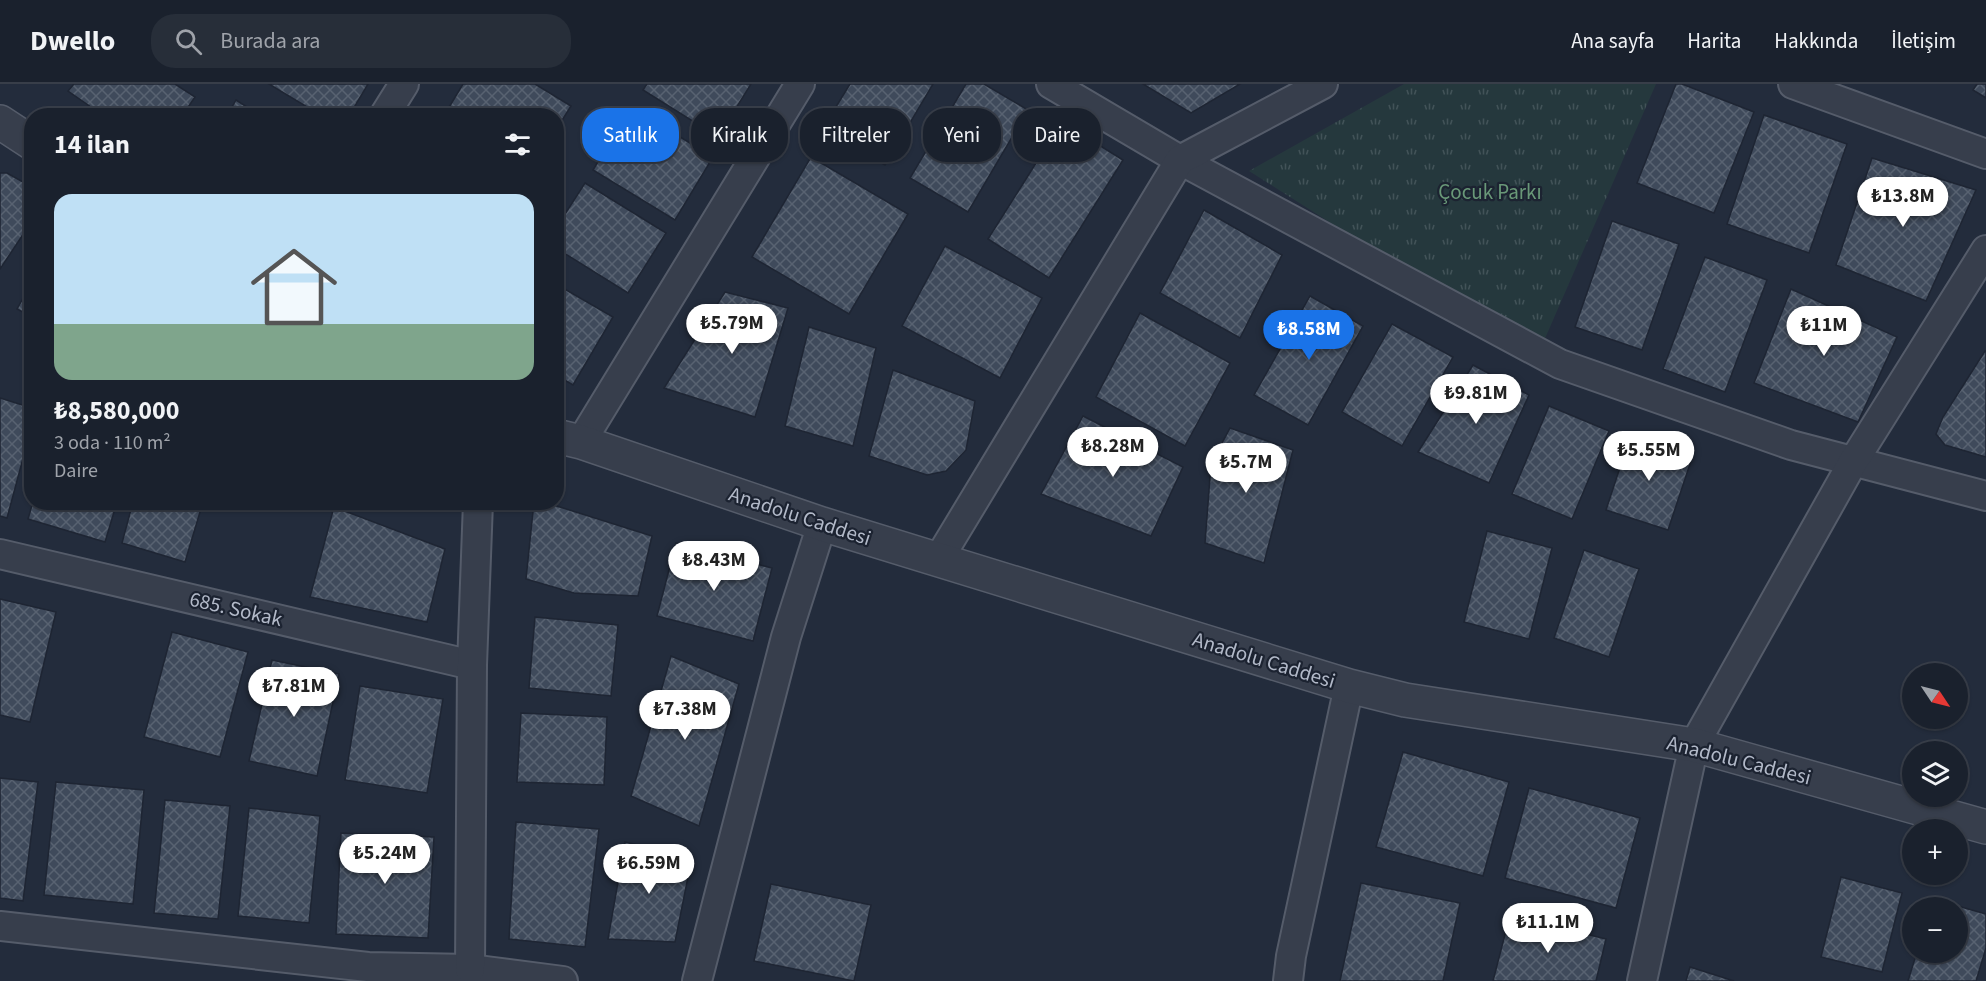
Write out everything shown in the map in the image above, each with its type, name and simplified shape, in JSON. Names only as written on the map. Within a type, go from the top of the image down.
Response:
[{"type":"street","points":[[389,108],[404,84]]},
{"type":"street","points":[[569,439],[800,84]]},
{"type":"street","points":[[1051,84],[1180,160],[1560,364],[1791,445],[1986,496]]},
{"type":"street","points":[[938,560],[1180,160],[1323,84]]},
{"type":"street","points":[[1793,84],[1986,154]]},
{"type":"street","points":[[0,122],[24,138]]},
{"type":"street","points":[[1641,981],[1694,745],[1853,462],[1986,250]]},
{"type":"street","name":"Anadolu Caddesi","points":[[569,439],[822,524],[1349,686],[1405,700],[1694,745],[1986,827]]},
{"type":"street","points":[[470,969],[472,665],[478,510]]},
{"type":"street","points":[[697,981],[786,637],[822,524]]},
{"type":"street","name":"685. Sokak","points":[[0,554],[472,665]]},
{"type":"street","points":[[1288,981],[1291,956],[1349,686]]},
{"type":"street","points":[[0,926],[367,974],[470,969],[563,981]]},
{"type":"green space","name":"Çocuk Parkı","points":[[1404,84],[1656,84],[1543,343],[1400,267],[1249,171]]},
{"type":"building","points":[[74,84],[175,84],[195,97],[187,108],[92,108],[68,91]]},
{"type":"building","points":[[269,84],[368,84],[354,108],[309,108]]},
{"type":"building","points":[[463,84],[535,84],[571,106],[564,117],[564,108],[449,108]]},
{"type":"building","points":[[647,84],[751,84],[736,108],[691,108],[691,120],[679,113],[679,108],[672,108],[643,90]]},
{"type":"building","points":[[850,84],[933,84],[911,121],[911,108],[835,108]]},
{"type":"building","points":[[966,84],[984,84],[1025,108],[1013,108],[1013,136],[1001,156],[1001,108],[952,108]]},
{"type":"building","points":[[1143,84],[1240,84],[1191,113]]},
{"type":"building","points":[[1676,84],[1682,84],[1754,112],[1714,213],[1637,183]]},
{"type":"building","points":[[1977,84],[1986,84],[1986,98],[1973,90]]},
{"type":"building","points":[[236,100],[248,108],[232,108]]},
{"type":"building","points":[[1764,115],[1847,144],[1809,253],[1727,224]]},
{"type":"building","points":[[679,136],[691,144],[691,162],[710,162],[675,220],[593,170],[598,162],[679,162]]},
{"type":"building","points":[[1101,146],[1123,160],[1049,278],[988,239],[1037,162],[1101,162]]},
{"type":"building","points":[[923,156],[923,162],[997,162],[968,212],[910,178]]},
{"type":"building","points":[[1872,158],[1976,190],[1926,301],[1836,265]]},
{"type":"building","points":[[808,162],[820,162],[908,214],[849,314],[752,257]]},
{"type":"building","points":[[0,173],[7,173],[24,183],[24,233],[0,269]]},
{"type":"building","points":[[585,183],[666,233],[628,293],[564,253],[564,216]]},
{"type":"building","points":[[1204,210],[1282,255],[1240,338],[1160,293]]},
{"type":"building","points":[[1612,221],[1679,244],[1642,350],[1575,327]]},
{"type":"building","points":[[945,246],[1042,298],[1000,378],[902,326]]},
{"type":"building","points":[[1705,257],[1767,280],[1725,392],[1663,369]]},
{"type":"building","points":[[564,289],[613,317],[573,385],[564,380]]},
{"type":"building","points":[[1791,289],[1897,337],[1858,422],[1754,383]]},
{"type":"building","points":[[725,292],[788,308],[755,417],[664,388]]},
{"type":"building","points":[[1310,296],[1363,326],[1308,425],[1254,395]]},
{"type":"building","points":[[24,297],[24,313],[17,309]]},
{"type":"building","points":[[1140,313],[1230,363],[1185,446],[1096,397]]},
{"type":"building","points":[[1392,324],[1453,357],[1402,446],[1342,412]]},
{"type":"building","points":[[809,327],[876,348],[853,446],[785,426]]},
{"type":"building","points":[[1985,351],[1986,457],[1945,445],[1936,434],[1943,417]]},
{"type":"building","points":[[1473,365],[1529,395],[1489,483],[1418,452]]},
{"type":"building","points":[[893,370],[975,401],[966,450],[946,471],[927,475],[869,456]]},
{"type":"building","points":[[0,398],[24,406],[24,455],[7,518],[0,516]]},
{"type":"building","points":[[1549,406],[1609,431],[1572,519],[1512,494]]},
{"type":"building","points":[[1083,416],[1183,467],[1151,536],[1041,494]]},
{"type":"building","points":[[1230,428],[1293,450],[1264,563],[1205,543],[1211,464]]},
{"type":"building","points":[[1631,434],[1693,455],[1668,530],[1606,510]]},
{"type":"building","points":[[564,508],[652,536],[638,596],[574,593],[526,579],[533,510]]},
{"type":"building","points":[[31,510],[115,510],[105,542],[28,519]]},
{"type":"building","points":[[131,510],[201,510],[185,562],[122,543]]},
{"type":"building","points":[[333,510],[342,510],[445,549],[427,622],[310,597]]},
{"type":"building","points":[[1487,531],[1552,548],[1529,639],[1464,622]]},
{"type":"building","points":[[676,543],[772,568],[753,641],[657,616]]},
{"type":"building","points":[[1584,550],[1639,569],[1609,657],[1554,638]]},
{"type":"building","points":[[0,599],[56,612],[30,722],[0,715]]},
{"type":"building","points":[[535,617],[618,625],[611,696],[529,688]]},
{"type":"building","points":[[172,632],[248,652],[220,757],[144,737]]},
{"type":"building","points":[[671,656],[739,684],[699,826],[631,796]]},
{"type":"building","points":[[272,660],[339,674],[317,776],[249,761]]},
{"type":"building","points":[[360,686],[443,699],[427,793],[345,780]]},
{"type":"building","points":[[521,713],[607,717],[604,785],[517,782]]},
{"type":"building","points":[[1403,752],[1509,782],[1483,876],[1376,847]]},
{"type":"building","points":[[0,778],[38,782],[23,901],[0,898]]},
{"type":"building","points":[[56,782],[144,790],[133,904],[44,895]]},
{"type":"building","points":[[1529,788],[1640,818],[1616,908],[1505,878]]},
{"type":"building","points":[[165,800],[230,806],[218,919],[154,913]]},
{"type":"building","points":[[249,808],[320,816],[309,923],[238,916]]},
{"type":"building","points":[[516,822],[599,829],[585,947],[509,939]]},
{"type":"building","points":[[341,833],[434,837],[428,938],[336,934]]},
{"type":"building","points":[[625,842],[692,857],[675,942],[608,939]]},
{"type":"building","points":[[1841,877],[1902,893],[1882,972],[1821,957]]},
{"type":"building","points":[[1361,883],[1460,903],[1443,981],[1340,981]]},
{"type":"building","points":[[771,884],[871,905],[854,981],[754,961]]},
{"type":"building","points":[[1968,909],[1986,914],[1986,948],[1976,981],[1908,981],[1914,963],[1968,963]]},
{"type":"building","points":[[1510,915],[1606,939],[1596,981],[1493,981]]},
{"type":"building","points":[[1690,967],[1734,981],[1686,981]]}]
